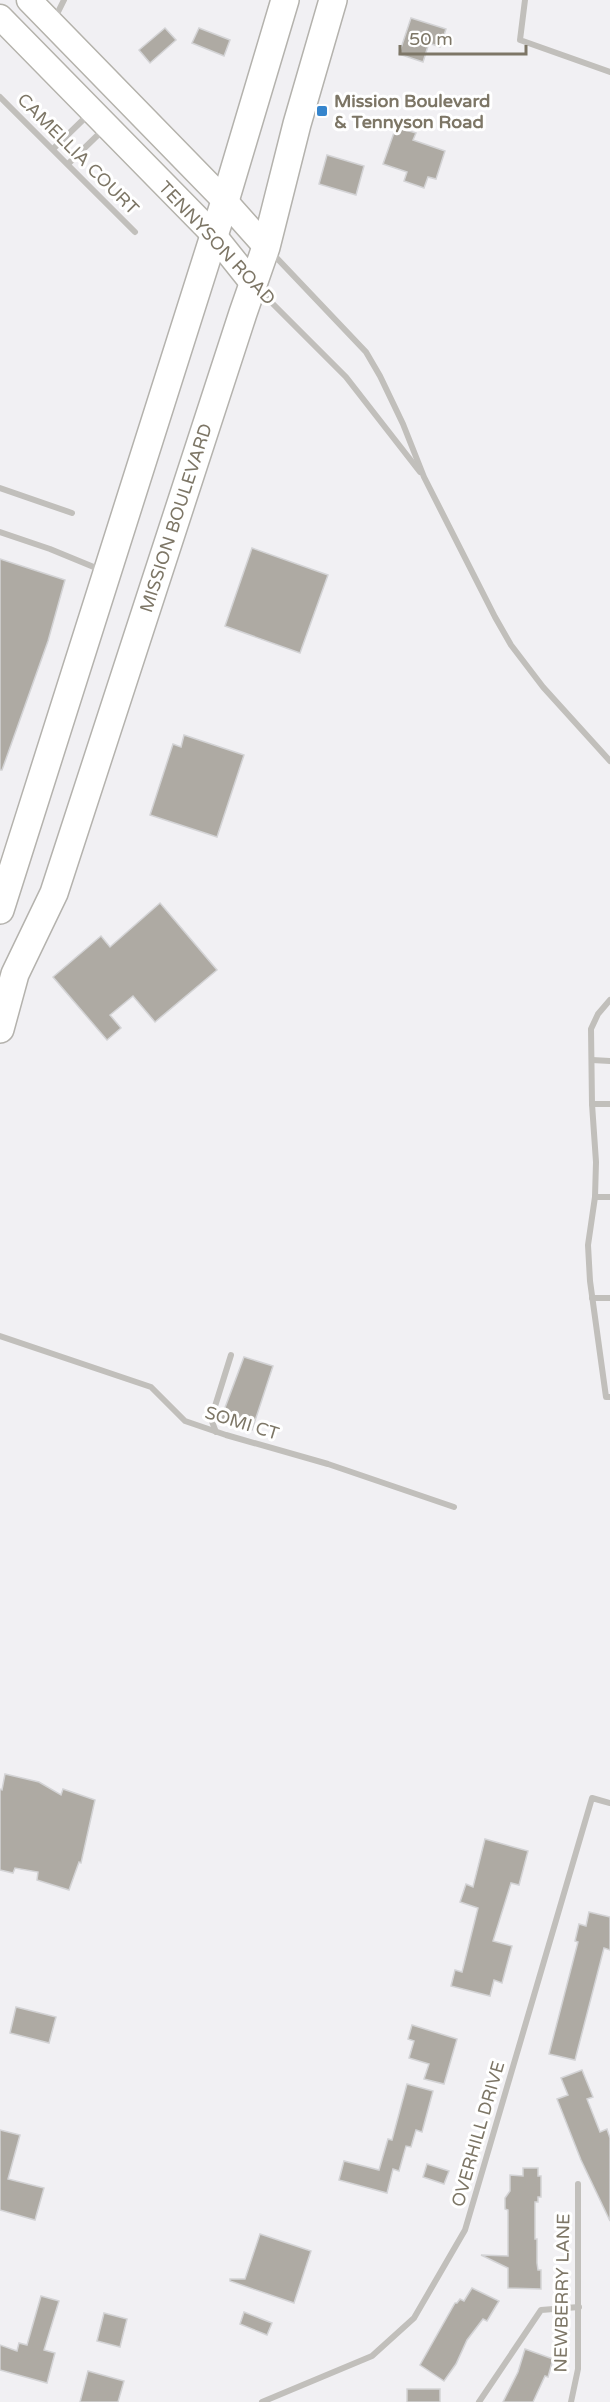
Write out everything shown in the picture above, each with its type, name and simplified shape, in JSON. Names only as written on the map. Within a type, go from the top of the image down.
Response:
[{"type":"main road","name":"TENNYSON ROAD","points":[[29,0],[225,201],[266,247]]},
{"type":"main road","points":[[0,910],[225,201],[285,0]]},
{"type":"main road","name":"MISSION BOULEVARD","points":[[0,1029],[15,974],[54,893],[266,247],[294,135],[333,0]]},
{"type":"main road","name":"TENNYSON ROAD","points":[[0,17],[213,234],[253,284]]},
{"type":"street","points":[[52,24],[64,0]]},
{"type":"street","points":[[525,0],[520,40],[610,72]]},
{"type":"street","name":"CAMELLIA COURT","points":[[0,97],[135,232]]},
{"type":"street","points":[[53,149],[99,119]]},
{"type":"street","points":[[68,164],[99,119]]},
{"type":"street","name":"TENNYSON ROAD","points":[[266,247],[366,352],[403,424],[424,477],[495,617],[512,645],[543,687],[610,761]]},
{"type":"street","name":"TENNYSON ROAD","points":[[253,284],[346,377],[424,477]]},
{"type":"street","points":[[0,488],[72,513]]},
{"type":"street","points":[[0,532],[107,572]]},
{"type":"street","points":[[608,1396],[592,1298],[588,1245],[595,1197],[596,1162],[591,1104],[591,1029],[598,1014],[610,1000]]},
{"type":"street","points":[[592,1060],[610,1061]]},
{"type":"street","points":[[591,1104],[610,1104]]},
{"type":"street","points":[[595,1197],[610,1197]]},
{"type":"street","points":[[592,1298],[610,1298]]},
{"type":"street","name":"SOMI CT","points":[[0,1336],[151,1387],[185,1421],[328,1464],[454,1507]]},
{"type":"street","points":[[216,1432],[211,1419],[231,1355]]},
{"type":"street","name":"OVERHILL DRIVE","points":[[262,2402],[372,2356],[414,2318],[420,2308],[465,2230],[592,1798],[610,1803]]},
{"type":"street","name":"NEWBERRY LANE","points":[[571,2402],[579,2369],[578,2184]]},
{"type":"street","points":[[479,2402],[542,2310],[579,2307]]},
{"type":"building","points":[[411,18],[446,29],[440,47],[429,43],[423,62],[399,54]]},
{"type":"building","points":[[165,28],[176,40],[150,63],[139,50]]},
{"type":"building","points":[[199,28],[230,40],[224,56],[192,43]]},
{"type":"building","points":[[396,127],[416,133],[413,140],[445,151],[436,179],[428,177],[424,188],[404,181],[407,172],[383,164]]},
{"type":"building","points":[[327,155],[364,166],[356,195],[319,184]]},
{"type":"building","points":[[252,548],[328,575],[300,653],[225,626]]},
{"type":"building","points":[[0,559],[65,580],[48,641],[2,770],[0,770]]},
{"type":"building","points":[[184,735],[244,755],[217,837],[150,815],[173,744],[181,747]]},
{"type":"building","points":[[160,903],[217,970],[155,1022],[133,996],[110,1015],[121,1028],[107,1040],[53,977],[101,936],[110,947]]},
{"type":"building","points":[[244,1357],[273,1366],[252,1430],[220,1421]]},
{"type":"building","points":[[5,1774],[39,1782],[61,1795],[63,1789],[95,1800],[81,1863],[79,1862],[69,1890],[37,1880],[38,1872],[15,1868],[13,1873],[0,1870],[0,1789],[2,1790]]},
{"type":"building","points":[[485,1839],[528,1851],[519,1885],[511,1883],[493,1941],[512,1946],[502,1983],[494,1980],[490,1996],[451,1986],[455,1970],[462,1972],[478,1908],[460,1902],[466,1884],[473,1887]]},
{"type":"building","points":[[589,1912],[610,1917],[610,1950],[604,1948],[575,2060],[549,2054],[578,1942],[575,1941],[579,1924],[586,1926]]},
{"type":"building","points":[[16,2007],[56,2017],[49,2043],[10,2033]]},
{"type":"building","points":[[412,2025],[457,2039],[444,2084],[424,2079],[429,2064],[409,2058],[414,2041],[408,2039]]},
{"type":"building","points":[[582,2070],[593,2097],[587,2099],[600,2132],[607,2129],[610,2138],[610,2221],[581,2160],[557,2099],[568,2095],[561,2078]]},
{"type":"building","points":[[407,2084],[433,2091],[422,2132],[416,2130],[411,2147],[406,2146],[399,2171],[393,2169],[387,2193],[339,2180],[344,2161],[379,2170],[388,2139],[392,2140]]},
{"type":"building","points":[[0,2130],[20,2135],[8,2179],[44,2188],[35,2220],[0,2210]]},
{"type":"building","points":[[427,2164],[449,2171],[444,2184],[423,2177]]},
{"type":"building","points":[[523,2168],[538,2168],[538,2176],[541,2176],[541,2197],[538,2197],[538,2202],[535,2202],[535,2239],[537,2239],[538,2270],[541,2270],[541,2289],[508,2288],[508,2268],[481,2255],[508,2256],[508,2210],[505,2209],[505,2198],[510,2191],[510,2175],[523,2176]]},
{"type":"building","points":[[260,2234],[311,2251],[294,2303],[230,2281],[230,2279],[245,2279]]},
{"type":"building","points":[[472,2288],[499,2301],[487,2321],[483,2319],[467,2340],[456,2364],[444,2381],[420,2365],[455,2303],[460,2299],[464,2301]]},
{"type":"building","points":[[41,2296],[59,2301],[44,2350],[55,2353],[47,2383],[0,2370],[0,2345],[17,2351],[19,2343],[27,2345]]},
{"type":"building","points":[[244,2312],[272,2323],[267,2335],[240,2324]]},
{"type":"building","points":[[104,2313],[127,2319],[120,2347],[97,2341]]},
{"type":"building","points":[[525,2349],[553,2359],[548,2377],[545,2376],[533,2402],[503,2402],[518,2372]]},
{"type":"building","points":[[88,2371],[124,2381],[118,2402],[80,2402]]},
{"type":"building","points":[[407,2389],[440,2389],[440,2402],[407,2402]]},
{"type":"place","name":"Mission Boulevard & Tennyson Road","points":[[322,111]]}]
